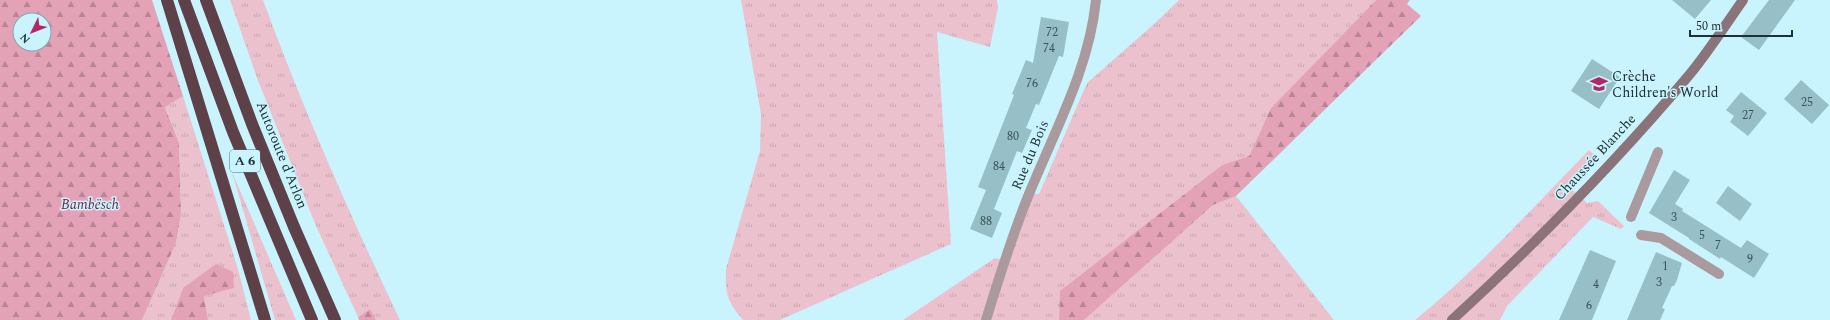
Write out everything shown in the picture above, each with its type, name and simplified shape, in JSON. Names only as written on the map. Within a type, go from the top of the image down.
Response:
[{"type":"highway","points":[[167,0],[265,320]]},
{"type":"highway","name":"A 6","points":[[184,0],[233,132],[312,320]]},
{"type":"highway","name":"Autoroute d'Arlon","points":[[206,0],[258,138],[294,227],[335,318]]},
{"type":"main road","name":"Chaussée Blanche","points":[[1452,320],[1497,279],[1628,144],[1691,73],[1743,0]]},
{"type":"street","name":"Rue du Bois","points":[[986,320],[1004,260],[1029,194],[1078,78],[1094,26],[1096,0]]},
{"type":"street","points":[[1631,218],[1658,152]]},
{"type":"street","points":[[1641,235],[1661,238],[1719,274]]},
{"type":"green space","name":"Bambësch","points":[[0,0],[152,0],[183,96],[165,107],[179,143],[181,214],[176,243],[142,320],[0,320]]},
{"type":"green space","points":[[230,0],[263,0],[294,81],[328,162],[400,320],[376,320],[370,309],[358,317],[316,226],[257,78]]},
{"type":"green space","points":[[741,0],[997,0],[998,8],[990,47],[937,32],[951,244],[780,320],[743,320],[730,302],[726,285],[726,269],[760,151],[761,114]]},
{"type":"green space","points":[[1179,0],[1376,0],[1271,108],[1249,156],[1222,165],[1061,291],[1059,320],[903,320],[995,258],[1004,260],[1029,194],[1039,194],[1087,83]]},
{"type":"green space","points":[[1376,0],[1410,0],[1407,4],[1421,16],[1236,196],[1213,205],[1084,320],[1059,320],[1060,291],[1222,165],[1249,156],[1271,108]]},
{"type":"green space","points":[[183,96],[238,269],[251,320],[208,320],[204,296],[183,288],[171,320],[142,320],[176,243],[181,214],[179,143],[165,106]]},
{"type":"green space","points":[[1589,150],[1598,158],[1570,188],[1587,203],[1598,201],[1624,226],[1621,229],[1593,217],[1507,306],[1500,320],[1415,320],[1483,259]]},
{"type":"green space","points":[[232,172],[296,320],[275,320]]},
{"type":"green space","points":[[1236,196],[1334,320],[1084,320],[1213,205]]},
{"type":"green space","points":[[216,264],[233,272],[234,288],[204,296],[208,320],[171,320],[183,288]]},
{"type":"green space","points":[[370,309],[376,320],[359,320],[358,317]]},
{"type":"building","points":[[1672,0],[1711,0],[1695,19]]},
{"type":"building","points":[[1769,0],[1795,0],[1759,50],[1741,37]]},
{"type":"building","points":[[1041,17],[1069,22],[1063,57],[1059,56],[1039,105],[1036,104],[1026,128],[1032,130],[1022,153],[1017,151],[994,209],[1002,213],[992,238],[970,229],[986,190],[978,187],[1026,60],[1033,63]]},
{"type":"building","points":[[1592,59],[1620,77],[1599,109],[1571,91]]},
{"type":"building","points":[[1801,80],[1829,105],[1812,124],[1784,99]]},
{"type":"building","points":[[1741,92],[1767,113],[1748,136],[1730,122],[1734,116],[1726,110]]},
{"type":"building","points":[[1674,170],[1690,180],[1675,204],[1683,209],[1682,211],[1741,248],[1747,240],[1769,254],[1754,278],[1721,257],[1720,259],[1649,213]]},
{"type":"building","points":[[1728,186],[1752,204],[1740,221],[1716,203]]},
{"type":"building","points":[[1590,250],[1616,261],[1592,320],[1559,320]]},
{"type":"building","points":[[1656,252],[1682,263],[1677,280],[1674,286],[1672,286],[1662,308],[1665,309],[1660,320],[1627,320]]},
{"type":"place","name":"Crèche Children's World","points":[[1599,84]]}]
